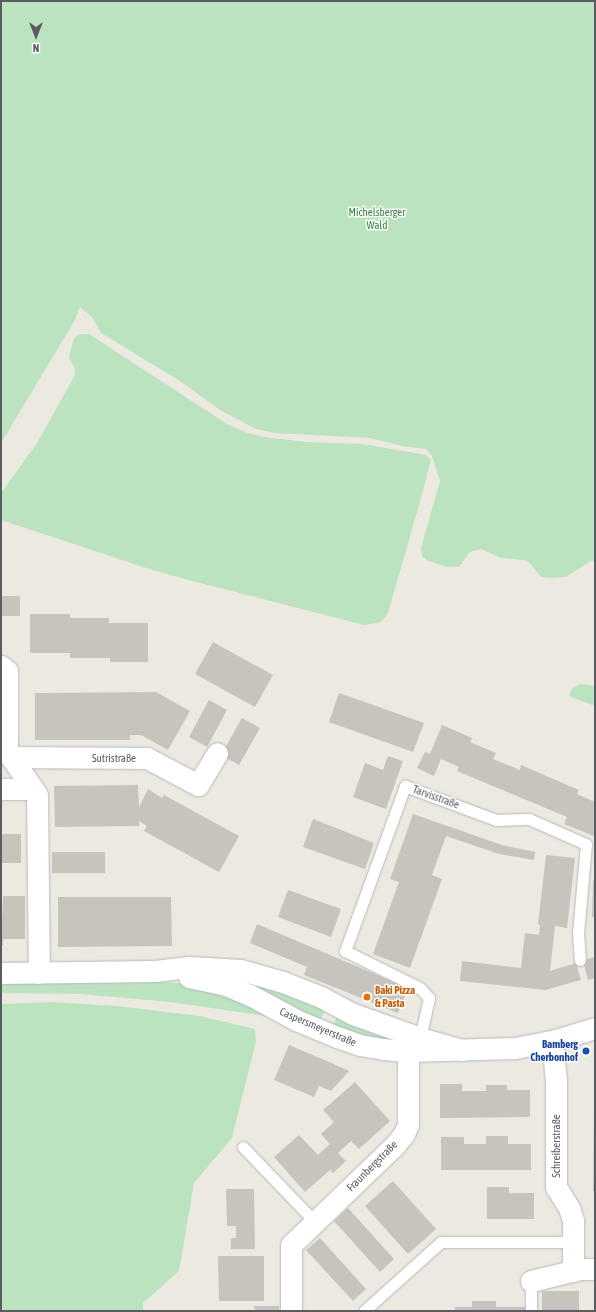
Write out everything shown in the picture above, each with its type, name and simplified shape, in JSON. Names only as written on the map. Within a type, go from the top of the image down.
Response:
[{"type":"street","points":[[1,666],[7,670],[7,751],[37,795],[39,973]]},
{"type":"street","name":"Sutristraße","points":[[11,757],[147,758],[198,785],[216,753]]},
{"type":"street","points":[[1,789],[33,789]]},
{"type":"street","name":"Caspersmeyerstraße","points":[[1,973],[155,971],[202,968],[241,970],[262,975],[321,997],[414,1045]]},
{"type":"street","name":"Caspersmeyerstraße","points":[[155,971],[226,985],[250,995],[296,1020],[360,1045],[414,1045],[462,1050],[515,1048],[552,1041],[595,1028]]},
{"type":"street","name":"Schreiberstraße","points":[[552,1041],[556,1081],[556,1188],[569,1208],[573,1220],[573,1271]]},
{"type":"street","name":"Fraunbergstraße","points":[[291,1311],[290,1245],[404,1134],[408,1124],[414,1045]]},
{"type":"street","points":[[532,1281],[573,1271],[595,1269]]},
{"type":"lane","name":"Tarvisstraße","points":[[414,1045],[429,998],[420,988],[345,951],[405,786],[496,820],[529,819],[586,844],[578,933],[580,960]]},
{"type":"lane","points":[[243,1147],[315,1222]]},
{"type":"lane","points":[[364,1311],[441,1242],[573,1242]]},
{"type":"lane","points":[[531,1311],[532,1281]]},
{"type":"green space","name":"Michelsberger Wald","points":[[1,1],[595,1],[595,562],[591,561],[566,577],[553,578],[541,577],[530,563],[524,560],[501,558],[481,549],[470,552],[459,567],[447,567],[428,561],[422,556],[421,548],[440,481],[432,456],[426,449],[402,446],[370,438],[274,433],[256,429],[220,410],[180,381],[101,333],[92,317],[80,307],[75,320],[1,443]]},
{"type":"green space","points":[[80,334],[89,334],[227,424],[245,432],[264,437],[306,442],[363,444],[426,455],[430,459],[430,463],[423,491],[388,613],[382,621],[364,625],[196,582],[149,569],[1,520],[1,493],[37,443],[75,375],[75,369],[69,358],[73,341],[76,336]]},
{"type":"green space","points":[[580,684],[595,686],[595,706],[569,696],[572,688]]},
{"type":"green space","points":[[230,975],[327,1007],[319,1022]]},
{"type":"green space","points":[[31,981],[149,981],[193,984],[269,1011],[266,1016],[170,1002],[81,994],[1,993],[1,984]]},
{"type":"green space","points":[[49,1002],[117,1006],[200,1016],[255,1029],[256,1042],[232,1138],[194,1183],[179,1271],[143,1303],[143,1311],[1,1311],[1,1004]]},
{"type":"green space","points":[[339,1013],[401,1038],[402,1046],[332,1028]]},
{"type":"building","points":[[1,596],[20,596],[20,616],[1,616]]},
{"type":"building","points":[[30,614],[70,614],[70,618],[109,618],[109,623],[148,623],[148,662],[110,662],[110,658],[70,658],[70,653],[30,653]]},
{"type":"building","points":[[213,642],[273,675],[255,707],[195,674]]},
{"type":"building","points":[[156,692],[190,711],[168,750],[141,735],[130,735],[130,740],[35,740],[35,693]]},
{"type":"building","points":[[339,693],[424,723],[413,752],[329,722]]},
{"type":"building","points":[[209,700],[227,710],[207,747],[189,737]]},
{"type":"building","points":[[242,718],[260,728],[239,765],[221,755]]},
{"type":"building","points":[[442,725],[472,738],[470,742],[496,753],[493,759],[520,770],[521,765],[579,790],[577,794],[595,802],[594,836],[564,824],[567,817],[457,771],[459,767],[441,759],[434,776],[417,768],[425,752],[430,754]]},
{"type":"building","points":[[388,756],[403,761],[386,809],[353,797],[365,763],[383,770]]},
{"type":"building","points":[[138,785],[139,807],[148,789],[162,798],[164,795],[239,836],[219,872],[144,831],[147,826],[139,821],[139,826],[55,827],[54,786]]},
{"type":"building","points":[[413,814],[502,845],[535,852],[534,860],[499,854],[446,836],[432,875],[442,879],[410,968],[373,954],[399,882],[390,879]]},
{"type":"building","points":[[313,819],[374,843],[365,869],[303,847]]},
{"type":"building","points":[[1,834],[21,834],[21,863],[1,863]]},
{"type":"building","points":[[52,852],[105,852],[105,873],[52,873]]},
{"type":"building","points":[[546,855],[575,858],[567,928],[555,926],[550,971],[576,963],[581,980],[545,990],[460,981],[462,961],[521,968],[525,933],[539,935],[540,925],[538,924]]},
{"type":"building","points":[[593,880],[595,881],[595,917],[592,917]]},
{"type":"building","points":[[288,890],[341,909],[331,937],[278,917]]},
{"type":"building","points":[[3,896],[25,896],[25,939],[3,939],[3,945],[1,945]]},
{"type":"building","points":[[58,897],[171,897],[172,946],[58,947]]},
{"type":"building","points":[[257,924],[408,988],[398,1013],[304,975],[307,967],[250,943]]},
{"type":"building","points":[[595,957],[595,978],[588,980],[583,960]]},
{"type":"building","points":[[289,1045],[349,1071],[331,1091],[319,1086],[314,1097],[274,1080]]},
{"type":"building","points":[[355,1082],[390,1121],[359,1149],[351,1141],[338,1153],[346,1161],[333,1173],[330,1170],[305,1192],[274,1157],[299,1135],[318,1155],[330,1144],[321,1134],[334,1122],[323,1110]]},
{"type":"building","points":[[440,1084],[462,1084],[462,1091],[486,1091],[486,1085],[507,1085],[507,1090],[530,1090],[530,1117],[440,1118]]},
{"type":"building","points":[[594,1100],[595,1191],[593,1191]]},
{"type":"building","points":[[486,1136],[508,1136],[508,1144],[531,1144],[531,1170],[441,1170],[441,1137],[464,1137],[464,1144],[486,1144]]},
{"type":"building","points":[[393,1181],[436,1229],[408,1254],[365,1206]]},
{"type":"building","points":[[487,1187],[509,1187],[509,1193],[534,1193],[534,1219],[487,1219]]},
{"type":"building","points":[[226,1189],[254,1189],[255,1249],[231,1249],[231,1238],[236,1238],[236,1226],[227,1226]]},
{"type":"building","points":[[348,1208],[394,1259],[380,1272],[334,1221]]},
{"type":"building","points":[[320,1238],[366,1289],[353,1301],[306,1250]]},
{"type":"building","points":[[218,1256],[264,1256],[264,1301],[219,1301]]},
{"type":"building","points":[[542,1291],[579,1291],[579,1311],[542,1311]]},
{"type":"building","points":[[472,1301],[496,1301],[496,1307],[528,1307],[528,1311],[455,1311],[455,1307],[472,1307]]},
{"type":"building","points":[[254,1306],[279,1306],[279,1311],[255,1311]]},
{"type":"place","name":"Baki Pizza & Pasta","points":[[367,997]]},
{"type":"place","name":"Bamberg Cherbonhof","points":[[586,1051]]}]
